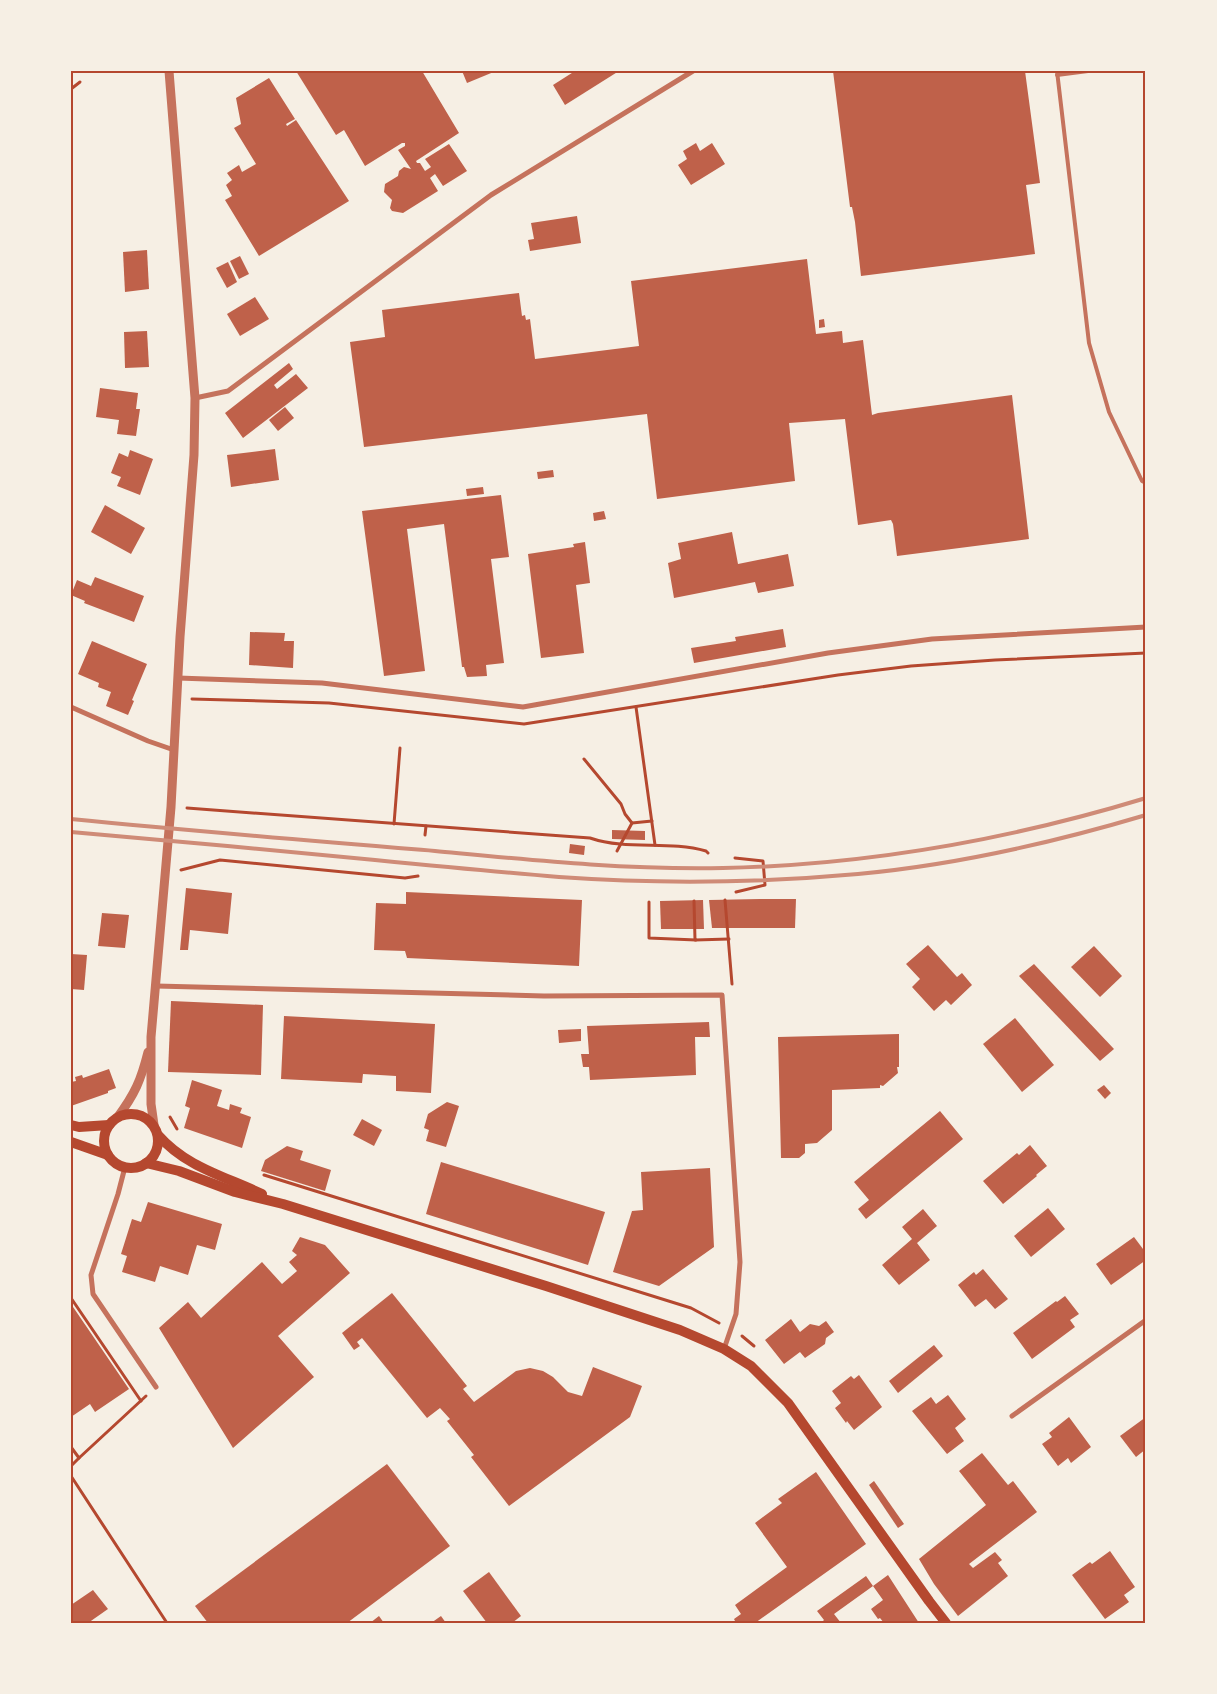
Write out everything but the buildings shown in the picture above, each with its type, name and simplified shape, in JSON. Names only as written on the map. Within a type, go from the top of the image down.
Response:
[{"type":"main road","points":[[71,1126],[79,1127],[113,1121],[124,1114],[133,1113],[148,1119],[170,1148],[184,1159],[202,1169],[283,1204]]},
{"type":"main road","points":[[113,1121],[104,1139],[104,1148],[112,1161],[125,1167],[139,1167],[146,1164],[156,1151],[156,1130]]},
{"type":"main road","points":[[71,1142],[108,1155]]},
{"type":"main road","points":[[146,1164],[179,1171],[235,1192],[283,1204],[680,1330],[724,1349],[751,1366],[788,1403],[946,1623]]},
{"type":"main road","points":[[929,1601],[939,1623]]},
{"type":"street","points":[[156,1130],[151,1104],[151,1037],[171,807],[194,456],[195,398],[169,71]]},
{"type":"street","points":[[195,398],[228,391],[491,195],[694,71]]},
{"type":"street","points":[[178,678],[322,683],[523,707],[828,653],[932,639],[1146,627]]},
{"type":"street","points":[[71,707],[148,741],[174,750]]},
{"type":"street","points":[[156,986],[544,996],[722,995],[740,1262],[736,1314],[724,1349]]},
{"type":"street","points":[[113,1121],[138,1087],[151,1037]]},
{"type":"street","points":[[125,1167],[91,1275],[93,1294],[156,1387]]},
{"type":"street","points":[[1012,1416],[1146,1320]]},
{"type":"lane","points":[[1088,71],[1057,73],[1089,343],[1109,412],[1142,481],[1146,483]]},
{"type":"path","points":[[71,89],[80,82]]},
{"type":"path","points":[[636,708],[655,846]]},
{"type":"path","points":[[394,824],[400,748]]},
{"type":"path","points":[[584,760],[620,804],[632,822]]},
{"type":"path","points":[[171,807],[590,838],[607,844],[690,846],[708,853]]},
{"type":"path","points":[[632,822],[652,821]]},
{"type":"path","points":[[617,851],[632,822]]},
{"type":"path","points":[[425,835],[426,826]]},
{"type":"path","points":[[735,858],[763,861],[765,885],[736,892]]},
{"type":"path","points":[[166,874],[220,860],[405,878],[418,876]]},
{"type":"path","points":[[725,900],[732,985]]},
{"type":"path","points":[[694,901],[696,940]]},
{"type":"path","points":[[649,902],[649,938],[696,940],[729,938]]},
{"type":"path","points":[[166,1110],[179,1132]]},
{"type":"path","points":[[260,1173],[691,1308],[731,1329],[757,1349]]},
{"type":"path","points":[[71,1298],[141,1401]]},
{"type":"path","points":[[71,1465],[156,1387]]},
{"type":"path","points":[[71,1447],[79,1458]]},
{"type":"path","points":[[71,1476],[167,1623]]},
{"type":"railway","points":[[71,819],[579,864],[723,868],[830,862],[936,848],[1042,826],[1146,798]]},
{"type":"railway","points":[[71,832],[559,877],[671,882],[746,881],[858,874],[931,865],[1039,844],[1146,815]]}]
